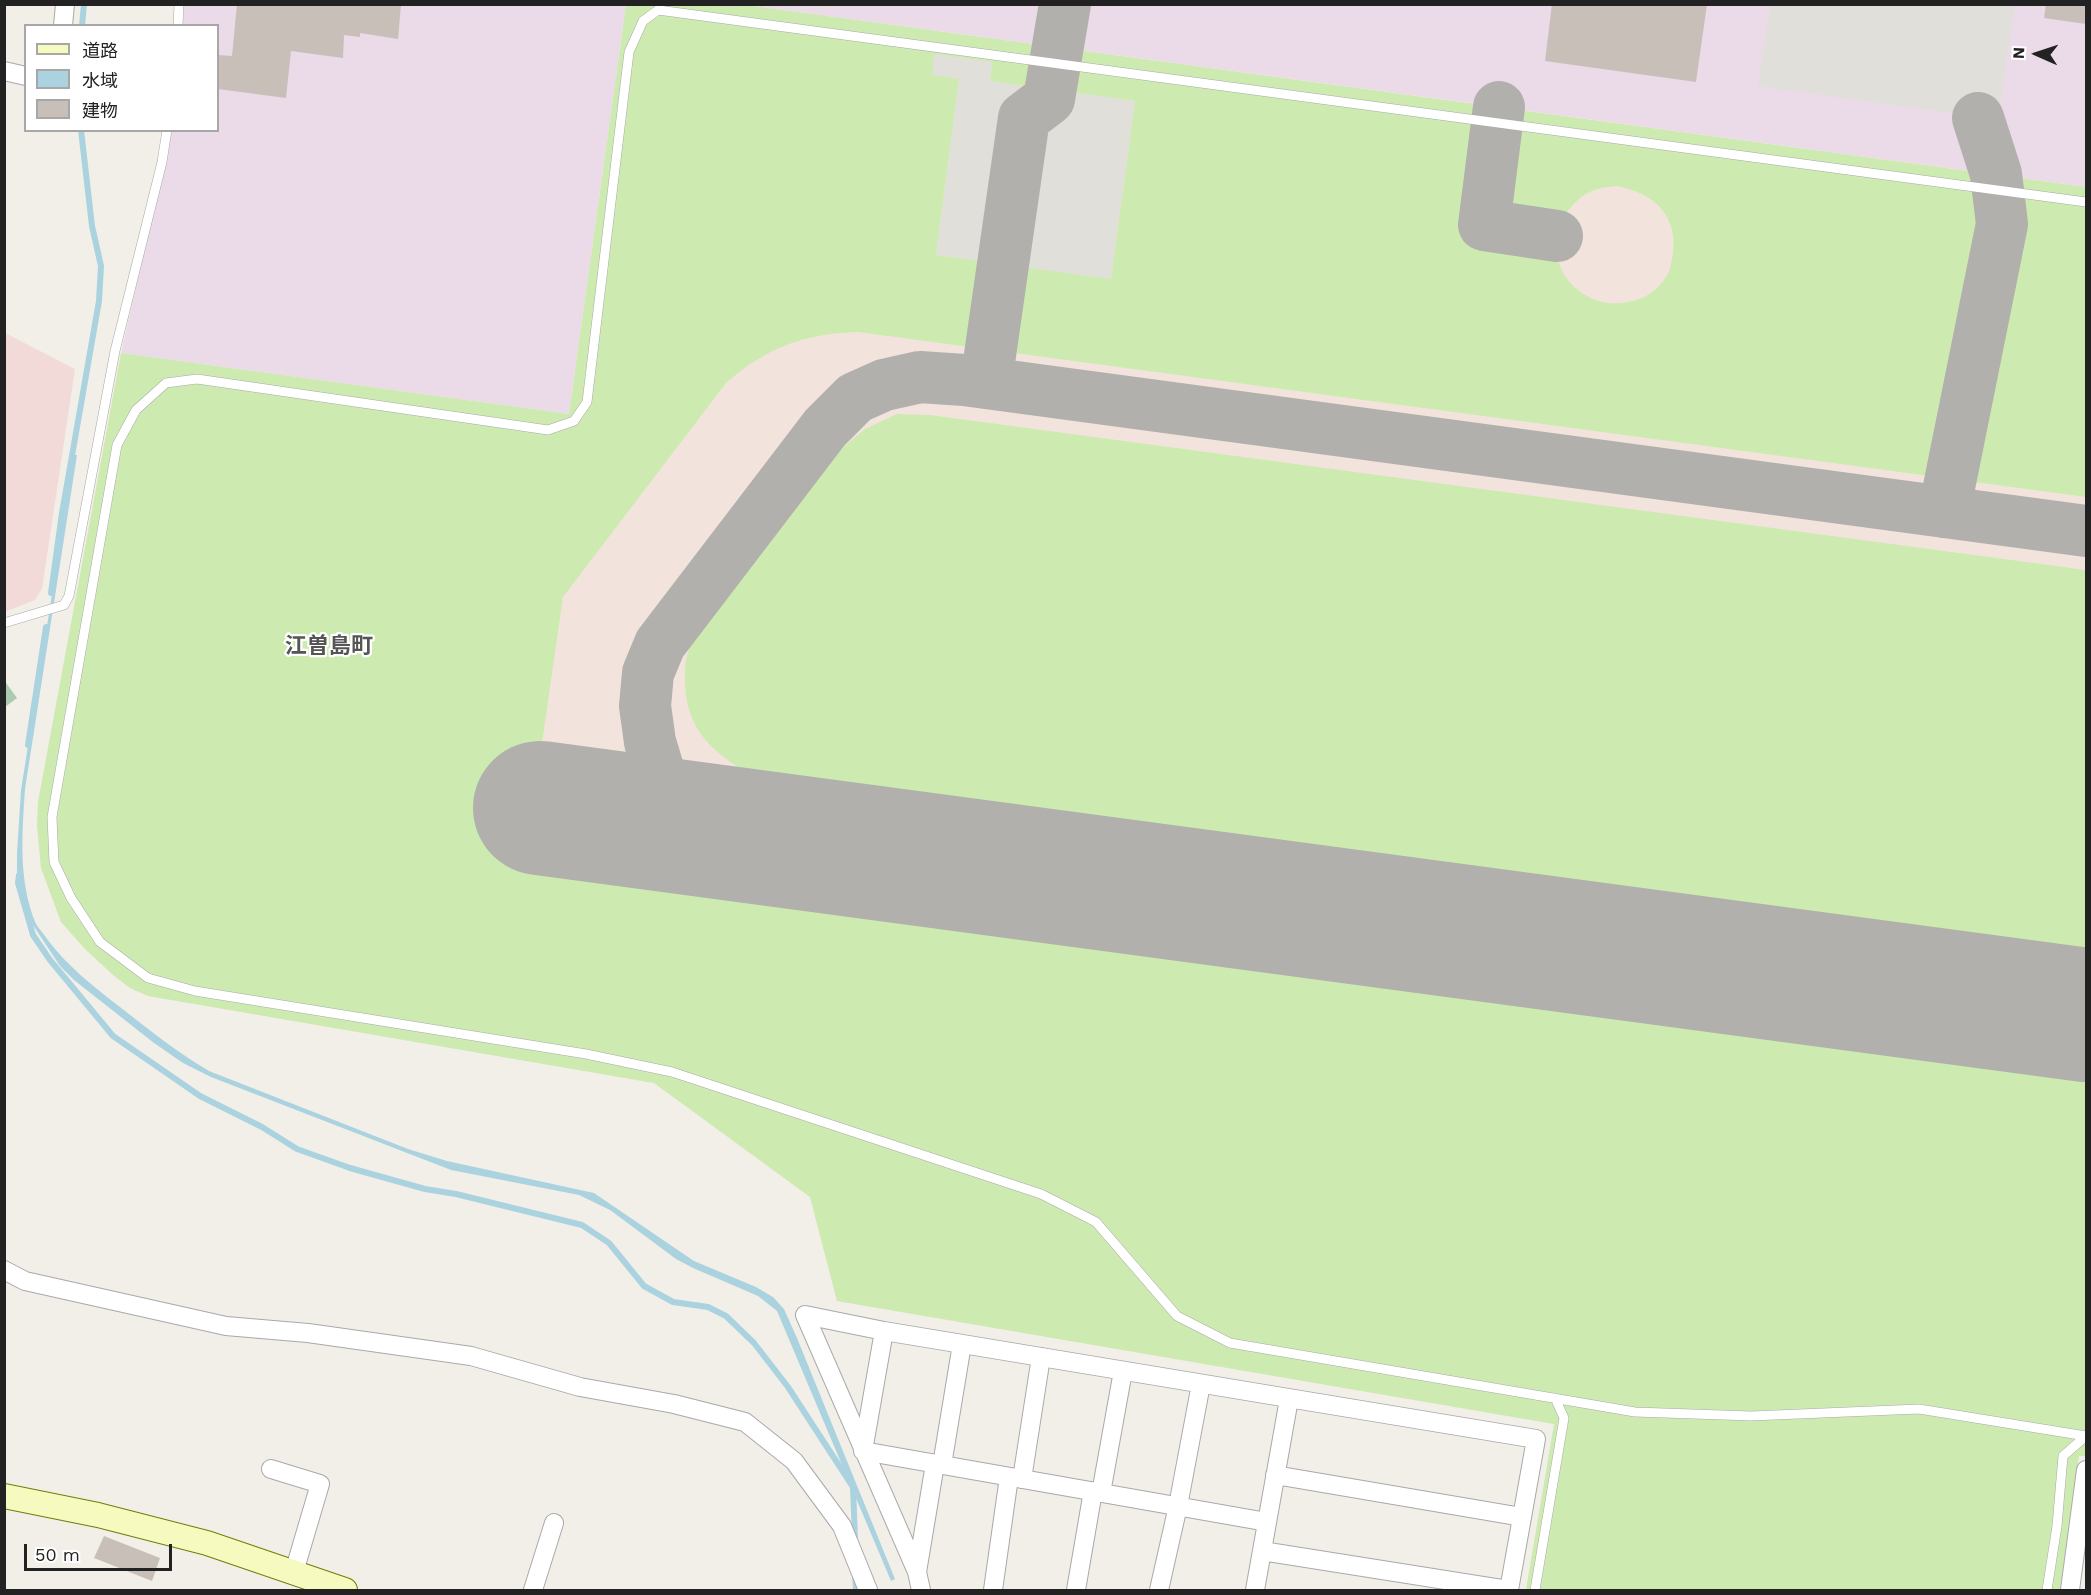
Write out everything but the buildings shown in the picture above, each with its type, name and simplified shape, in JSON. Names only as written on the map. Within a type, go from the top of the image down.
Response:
[{"type":"street","points":[[63,24],[65,4]]},
{"type":"street","points":[[4,71],[24,76]]},
{"type":"street","points":[[4,1270],[25,1281],[226,1326],[308,1334],[471,1356],[580,1388],[674,1404],[745,1422],[794,1461],[842,1526],[868,1590]]},
{"type":"street","points":[[921,1590],[917,1572],[805,1315],[884,1331],[1536,1439],[1509,1590],[1262,1551]]},
{"type":"street","points":[[863,1451],[884,1331]]},
{"type":"street","points":[[917,1572],[962,1344]]},
{"type":"street","points":[[993,1590],[1041,1357]]},
{"type":"street","points":[[1076,1590],[1123,1371]]},
{"type":"street","points":[[1159,1590],[1178,1506],[1201,1384]]},
{"type":"street","points":[[1255,1590],[1289,1399]]},
{"type":"street","points":[[863,1451],[1268,1522]]},
{"type":"street","points":[[272,1469],[320,1484],[294,1572]]},
{"type":"street","points":[[2070,1590],[2086,1470]]},
{"type":"street","points":[[1275,1475],[1522,1517]]},
{"type":"street","points":[[4,1496],[98,1515],[207,1543],[345,1590]]},
{"type":"street","points":[[533,1590],[554,1523]]},
{"type":"lane","points":[[178,24],[179,4]]},
{"type":"lane","points":[[2047,1590],[2057,1526],[2063,1456],[2086,1436],[1919,1408],[1751,1416],[1635,1412],[1230,1343],[1177,1316],[1096,1222],[1041,1194],[672,1072],[586,1054],[195,991],[148,978],[100,942],[71,898],[54,861],[52,817],[117,445],[136,410],[166,383],[197,379],[548,430],[574,421],[586,402],[629,52],[643,21],[658,10],[2086,202]]},
{"type":"lane","points":[[4,623],[64,605],[69,596],[115,351],[162,162],[167,132]]},
{"type":"lane","points":[[1535,1590],[1564,1418],[1555,1398]]},
{"type":"shaded area","points":[[184,5],[626,5],[569,414],[121,353],[172,132],[219,132],[219,24],[183,24]]},
{"type":"shaded area","points":[[626,5],[746,5],[2086,187],[2086,1456],[2079,1456],[2060,1590],[1526,1590],[1554,1424],[837,1301],[810,1197],[654,1083],[148,996],[130,988],[85,949],[61,922],[41,868],[37,825],[38,802],[121,353],[569,414]]},
{"type":"shaded area","points":[[746,5],[2086,5],[2086,187],[1499,107]]},
{"type":"shaded area","points":[[1770,5],[2015,5],[1998,120],[1758,86]]},
{"type":"shaded area","points":[[934,54],[992,62],[990,81],[1135,101],[1111,279],[936,255],[959,80],[931,75]]},
{"type":"shaded area","points":[[5,333],[75,369],[42,589],[35,600],[5,612]]},
{"type":"green space","points":[[626,5],[746,5],[2086,187],[2086,497],[858,332],[820,336],[787,345],[757,360],[726,383],[563,597],[542,743],[527,873],[2086,1082],[2086,1456],[2079,1456],[2060,1590],[1526,1590],[1554,1424],[837,1301],[810,1197],[654,1083],[148,996],[130,988],[113,975],[61,922],[41,868],[37,825],[38,802],[121,353],[569,414]],"holes":[[[934,54],[992,62],[990,81],[1135,101],[1111,279],[936,255],[959,79],[932,75]],[[1616,186],[1631,190],[1656,203],[1670,224],[1673,237],[1670,268],[1662,282],[1644,297],[1617,303],[1598,300],[1581,292],[1567,279],[1559,262],[1556,244],[1560,225],[1578,200],[1594,190]]]},
{"type":"green space","points":[[897,414],[930,415],[2086,570],[2086,950],[741,769],[708,743],[693,721],[686,695],[685,680],[686,659],[690,646],[701,628],[841,449],[865,429]]},
{"type":"green space","points":[[4,680],[17,698],[5,707],[4,707]]},
{"type":"water","points":[[74,455],[77,455],[25,789],[22,841],[24,875],[30,908],[36,924],[63,958],[91,984],[163,1040],[209,1071],[408,1149],[447,1161],[594,1193],[694,1261],[756,1287],[773,1297],[784,1309],[797,1338],[895,1579],[891,1581],[777,1311],[758,1296],[676,1259],[610,1210],[579,1195],[451,1170],[211,1077],[183,1063],[154,1043],[74,980],[60,966],[33,925],[17,876],[17,853],[21,790]]},
{"type":"waterway","points":[[82,24],[84,4]]},
{"type":"waterway","points":[[51,593],[62,513],[99,301],[101,266],[92,226],[81,132]]},
{"type":"waterway","points":[[28,745],[46,627]]},
{"type":"waterway","points":[[19,875],[18,883],[33,935],[50,960],[113,1036],[200,1096],[262,1127],[297,1149],[350,1168],[425,1189],[456,1194],[582,1225],[609,1243],[644,1286],[673,1302],[708,1307],[726,1316],[754,1343],[788,1387],[853,1487],[855,1539]]},
{"type":"waterway","points":[[855,1576],[856,1590]]},
{"type":"taxiway","points":[[986,383],[1024,118],[1049,99],[1065,4]]},
{"type":"taxiway","points":[[1499,107],[1484,225],[1557,236]]},
{"type":"taxiway","points":[[1944,512],[2002,224],[1996,174],[1978,118]]},
{"type":"taxiway","points":[[691,828],[659,772],[650,742],[645,706],[648,673],[660,644],[825,428],[855,398],[884,385],[920,377],[964,380],[2086,531]]},
{"type":"runway","points":[[540,808],[2086,1015]]},
{"type":"district","name":"江曽島町","points":[[329,647]]}]
